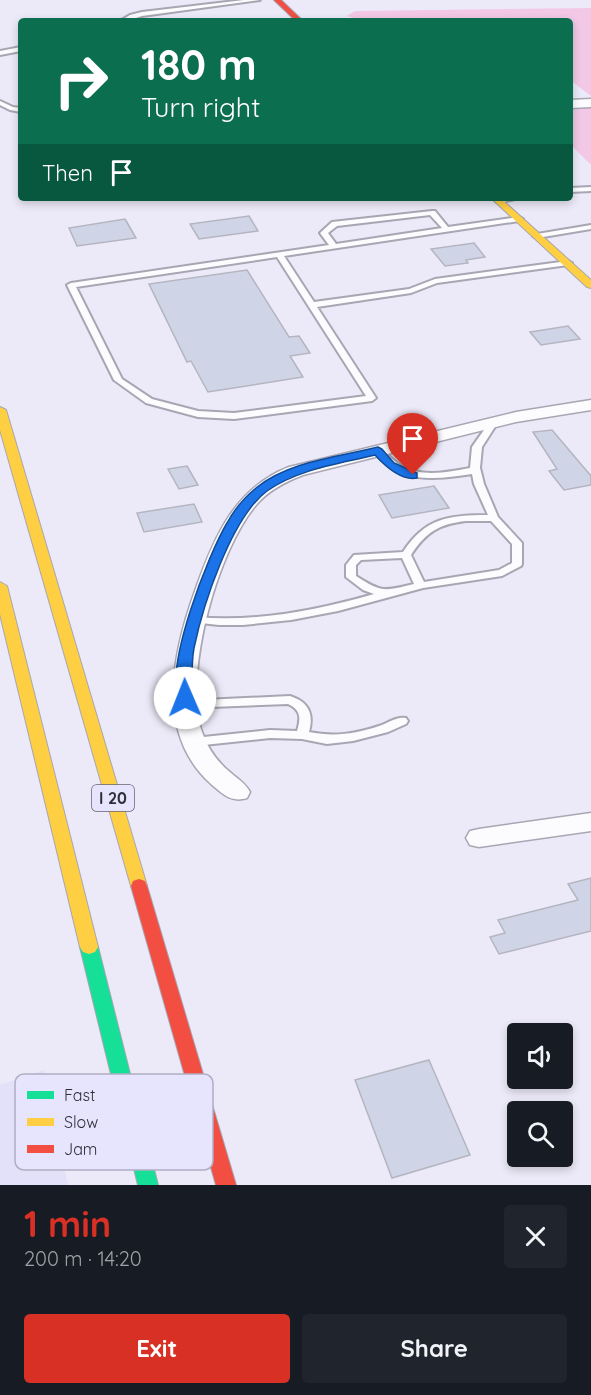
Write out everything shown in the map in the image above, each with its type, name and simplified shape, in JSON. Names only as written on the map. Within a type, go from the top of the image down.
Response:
[{"type":"main road","points":[[277,0],[297,18]]},
{"type":"main road","points":[[499,201],[591,285]]},
{"type":"main road","name":"I 20","points":[[0,410],[194,1074]]},
{"type":"main road","points":[[0,586],[121,1074]]},
{"type":"main road","name":"I 20","points":[[213,1140],[226,1185]]},
{"type":"main road","points":[[144,1170],[148,1185]]},
{"type":"street","points":[[573,104],[591,103]]},
{"type":"street","points":[[238,792],[206,764],[194,742],[186,704],[184,673],[187,649],[195,620],[219,551],[233,523],[246,505],[262,489],[296,471],[494,422],[591,405]]},
{"type":"street","points":[[479,838],[591,822]]},
{"type":"lane","points":[[128,18],[142,14],[257,0]]},
{"type":"lane","points":[[0,53],[18,50]]},
{"type":"lane","points":[[0,102],[18,110]]},
{"type":"lane","points":[[573,190],[591,189]]},
{"type":"lane","points":[[334,246],[324,233],[335,224],[432,213],[447,230]]},
{"type":"lane","points":[[279,255],[372,398],[234,416],[198,414],[149,401],[118,380],[71,285],[519,219]]},
{"type":"lane","points":[[537,236],[591,227]]},
{"type":"lane","points":[[312,305],[411,291],[435,281],[568,263]]},
{"type":"lane","points":[[195,620],[223,623],[277,621],[330,611],[420,585],[502,573],[517,564],[517,543],[494,518],[479,484],[476,470],[477,447],[494,422]]},
{"type":"lane","points":[[378,451],[390,465],[413,475],[436,476],[476,470]]},
{"type":"lane","points":[[406,555],[426,529],[452,518],[494,518]]},
{"type":"lane","points":[[385,594],[367,588],[351,577],[351,565],[358,557],[406,555]]},
{"type":"lane","points":[[406,555],[420,585]]},
{"type":"lane","points":[[186,704],[290,700],[300,704],[306,713],[302,735]]},
{"type":"lane","points":[[194,742],[270,734],[302,735],[327,740],[353,737],[384,729],[402,721]]},
{"type":"shaded area","points":[[591,8],[591,96],[573,82],[573,18],[354,18],[347,16],[355,11]]},
{"type":"shaded area","points":[[591,107],[591,164],[573,147],[573,108]]},
{"type":"shaded area","points":[[44,1070],[45,1074],[32,1074]]},
{"type":"shaded area","points":[[15,1080],[15,1170],[65,1170],[68,1185],[0,1185],[0,1085]]},
{"type":"building","points":[[249,216],[258,231],[199,239],[190,224]]},
{"type":"building","points":[[125,219],[136,238],[77,246],[69,228]]},
{"type":"building","points":[[474,243],[485,257],[466,260],[468,263],[445,266],[431,249]]},
{"type":"building","points":[[247,270],[289,337],[299,336],[310,353],[290,356],[303,377],[208,392],[191,361],[187,362],[149,284]]},
{"type":"building","points":[[568,326],[580,339],[541,345],[530,332]]},
{"type":"building","points":[[552,430],[591,476],[591,485],[564,490],[549,471],[557,469],[533,432]]},
{"type":"building","points":[[187,466],[198,485],[179,489],[168,469]]},
{"type":"building","points":[[434,486],[449,508],[392,518],[379,495]]},
{"type":"building","points":[[194,504],[202,522],[144,532],[137,513]]},
{"type":"building","points":[[591,878],[591,931],[499,954],[490,937],[505,933],[498,920],[578,900],[568,884]]},
{"type":"building","points":[[429,1060],[470,1155],[392,1178],[355,1080]]},
{"type":"traffic: fast","points":[[89,947],[120,1074]]},
{"type":"traffic: fast","points":[[144,1170],[148,1185]]},
{"type":"traffic: slow","points":[[498,201],[591,285]]},
{"type":"traffic: slow","points":[[0,410],[139,886]]},
{"type":"traffic: slow","points":[[0,586],[89,947]]},
{"type":"traffic: jam","points":[[277,0],[297,18]]},
{"type":"traffic: jam","points":[[139,886],[194,1074]]},
{"type":"traffic: jam","points":[[213,1140],[226,1185]]},
{"type":"route","points":[[185,698],[184,673],[187,649],[219,551],[233,523],[262,489],[296,471],[378,451],[390,465],[413,475]]}]
